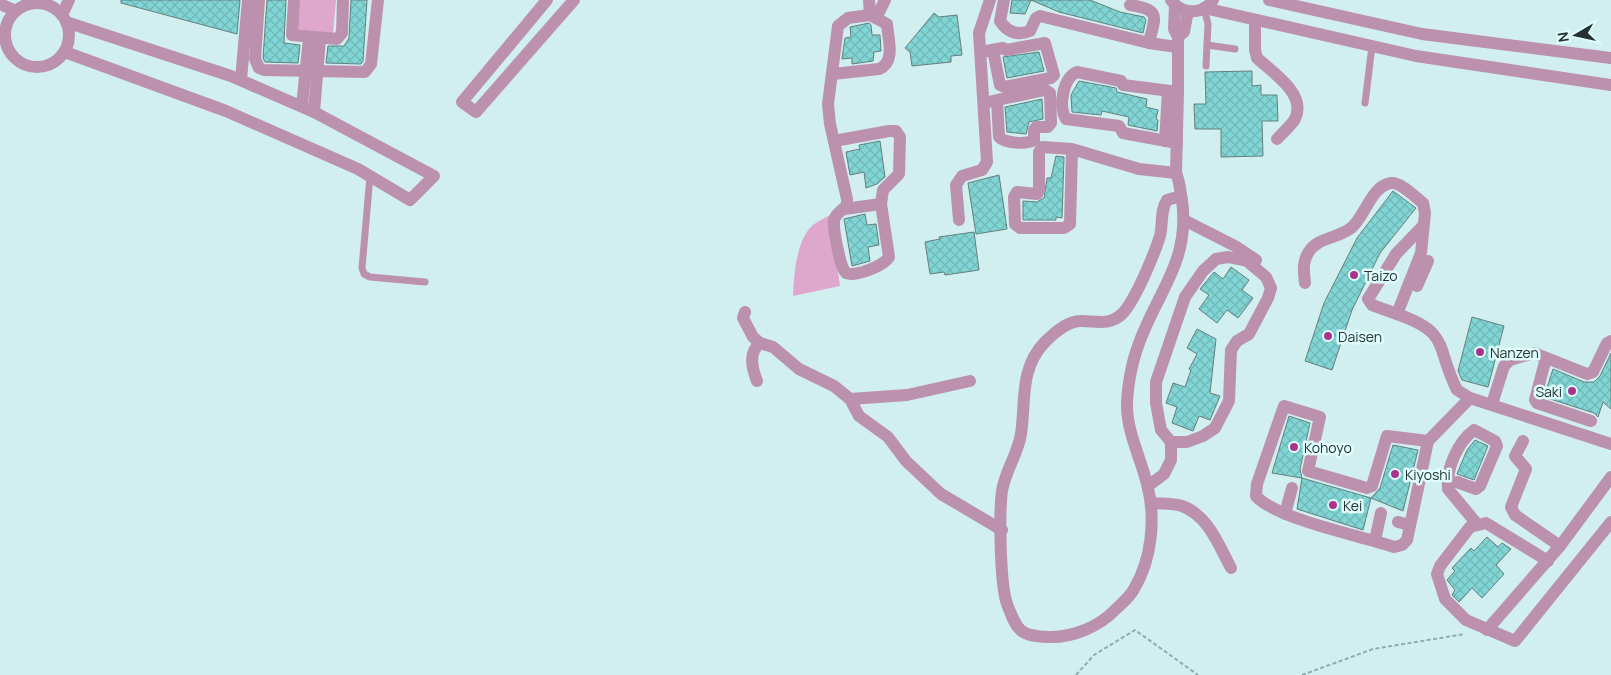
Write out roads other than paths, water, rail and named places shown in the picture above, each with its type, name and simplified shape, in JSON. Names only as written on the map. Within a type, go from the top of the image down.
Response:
[{"type":"street","points":[[64,18],[69,0]]},
{"type":"street","points":[[240,80],[248,0]]},
{"type":"street","points":[[259,0],[256,64],[264,70],[311,72],[365,72],[368,70],[371,64],[378,0]]},
{"type":"street","points":[[294,0],[292,35],[314,39],[337,40],[340,37],[343,0]]},
{"type":"street","points":[[547,0],[462,102],[476,112],[574,0]]},
{"type":"street","points":[[869,0],[873,17]]},
{"type":"street","points":[[873,17],[885,0]]},
{"type":"street","points":[[987,51],[1003,48],[1006,50],[1045,43],[1054,75],[1051,78],[1004,87],[1000,84],[979,34],[990,0]]},
{"type":"street","points":[[1004,0],[1000,21],[1009,31],[1022,34],[1030,31],[1036,18],[1040,16],[1149,43],[1177,42]]},
{"type":"street","points":[[1269,0],[1435,35],[1611,58]]},
{"type":"street","points":[[40,2],[56,9],[64,18],[69,37],[65,52],[49,66],[28,66],[11,54],[3,40],[7,25],[16,11],[31,3],[40,2]]},
{"type":"street","points":[[1173,2],[1188,11],[1209,4],[1256,20],[1431,58],[1611,85]]},
{"type":"street","points":[[1173,2],[1174,29],[1177,42],[1171,142],[1181,196],[1184,220],[1180,253],[1135,353],[1127,406],[1151,503],[1149,551],[1134,590],[1111,615],[1088,629],[1058,637],[1027,636],[1016,626],[1005,597],[1002,530],[1002,490],[1021,437],[1025,375],[1043,344],[1062,327],[1079,321],[1105,324],[1122,314],[1145,275],[1161,233],[1164,205],[1168,200],[1181,196]]},
{"type":"street","points":[[0,4],[16,11]]},
{"type":"street","points":[[1130,5],[1148,8],[1152,11],[1154,17],[1149,43]]},
{"type":"street","points":[[1177,42],[1184,32],[1188,11]]},
{"type":"street","points":[[833,74],[879,69],[885,66],[890,56],[887,24],[873,17],[848,18],[838,26],[833,74],[828,99],[834,141],[847,199],[844,209]]},
{"type":"street","points":[[64,18],[240,80],[302,106],[434,176],[410,200],[370,176],[226,111],[65,52]]},
{"type":"street","points":[[1256,20],[1255,50],[1257,58],[1295,94],[1298,105],[1294,119],[1277,140]]},
{"type":"street","points":[[1431,58],[1435,35]]},
{"type":"street","points":[[314,39],[311,72],[314,112]]},
{"type":"street","points":[[958,220],[956,184],[962,176],[982,170],[987,162],[984,104],[987,51]]},
{"type":"street","points":[[302,106],[311,72]]},
{"type":"street","points":[[1171,142],[1123,133],[1119,126],[1066,119],[1062,113],[1065,84],[1077,72],[1121,80],[1123,86],[1173,92]]},
{"type":"street","points":[[984,104],[998,100],[1045,90],[1050,93],[1051,124],[1048,127],[1036,127],[1034,130],[1034,140],[1030,142],[1002,141],[998,137],[998,100]]},
{"type":"street","points":[[834,141],[890,131],[899,134],[899,174],[883,190],[881,204],[884,214],[887,260],[852,275],[846,273],[841,267],[834,221],[838,213],[844,209],[881,204]]},
{"type":"street","points":[[1072,150],[1070,224],[1064,228],[1020,228],[1015,224],[1014,197],[1017,192],[1037,194],[1039,190],[1039,152],[1042,147],[1072,150],[1139,169],[1176,174]]},
{"type":"street","points":[[1305,283],[1303,265],[1308,252],[1317,243],[1351,228],[1381,187],[1390,183],[1397,184],[1423,203],[1425,213],[1422,227],[1421,253],[1401,315]]},
{"type":"street","points":[[1184,220],[1235,246],[1256,260]]},
{"type":"street","points":[[1422,227],[1396,254],[1368,299],[1372,305],[1401,315],[1429,328],[1436,335],[1457,390],[1470,398],[1611,444]]},
{"type":"street","points":[[1148,486],[1164,474],[1171,460],[1171,442],[1161,430],[1156,403],[1156,382],[1185,296],[1203,271],[1216,259],[1228,257],[1247,261],[1266,277],[1271,288],[1268,298],[1249,334],[1237,342],[1231,350],[1229,401],[1215,428],[1203,436],[1187,442],[1171,442]]},
{"type":"street","points":[[1401,315],[1428,262]]},
{"type":"street","points":[[745,312],[743,318],[753,337],[760,343],[773,347],[799,369],[834,386],[850,399],[859,416],[888,437],[906,461],[941,494],[1002,530]]},
{"type":"street","points":[[1492,404],[1504,366],[1510,360],[1534,353],[1587,374],[1593,372],[1607,343],[1611,341]]},
{"type":"street","points":[[758,381],[752,369],[752,357],[755,347],[760,343]]},
{"type":"street","points":[[1546,358],[1535,400],[1537,403],[1591,421]]},
{"type":"street","points":[[850,399],[907,395],[970,381]]},
{"type":"street","points":[[1428,441],[1387,436],[1372,486],[1367,488],[1308,471],[1320,416],[1284,406],[1258,484],[1256,496],[1262,502],[1285,514],[1394,547],[1402,546],[1407,540],[1404,523],[1428,441],[1470,398]]},
{"type":"street","points":[[1457,482],[1469,488],[1476,489],[1480,486],[1497,446],[1495,441],[1474,430],[1458,448],[1450,469],[1448,489],[1477,524]]},
{"type":"street","points":[[1523,441],[1515,456],[1526,469],[1511,507],[1515,515],[1560,546]]},
{"type":"street","points":[[1487,630],[1548,561],[1611,477]]},
{"type":"street","points":[[1285,514],[1292,488]]},
{"type":"street","points":[[1151,503],[1181,505],[1192,511],[1207,524],[1231,568]]},
{"type":"street","points":[[1375,540],[1381,514]]},
{"type":"street","points":[[1548,561],[1486,523],[1477,524],[1470,527],[1440,566],[1437,574],[1445,599],[1466,620],[1515,641],[1611,522]]},
{"type":"lane","points":[[1206,66],[1209,4]]},
{"type":"lane","points":[[1207,45],[1235,49]]},
{"type":"lane","points":[[1365,103],[1372,46]]},
{"type":"lane","points":[[370,176],[362,268],[364,274],[370,277],[425,282]]},
{"type":"place","name":"Taizo","points":[[1354,275]]},
{"type":"place","name":"Daisen","points":[[1328,336]]},
{"type":"place","name":"Nanzen","points":[[1480,352]]},
{"type":"place","name":"Saki","points":[[1572,391]]},
{"type":"place","name":"Kohoyo","points":[[1294,447]]},
{"type":"place","name":"Kiyoshi","points":[[1395,474]]},
{"type":"place","name":"Kei","points":[[1333,505]]}]
